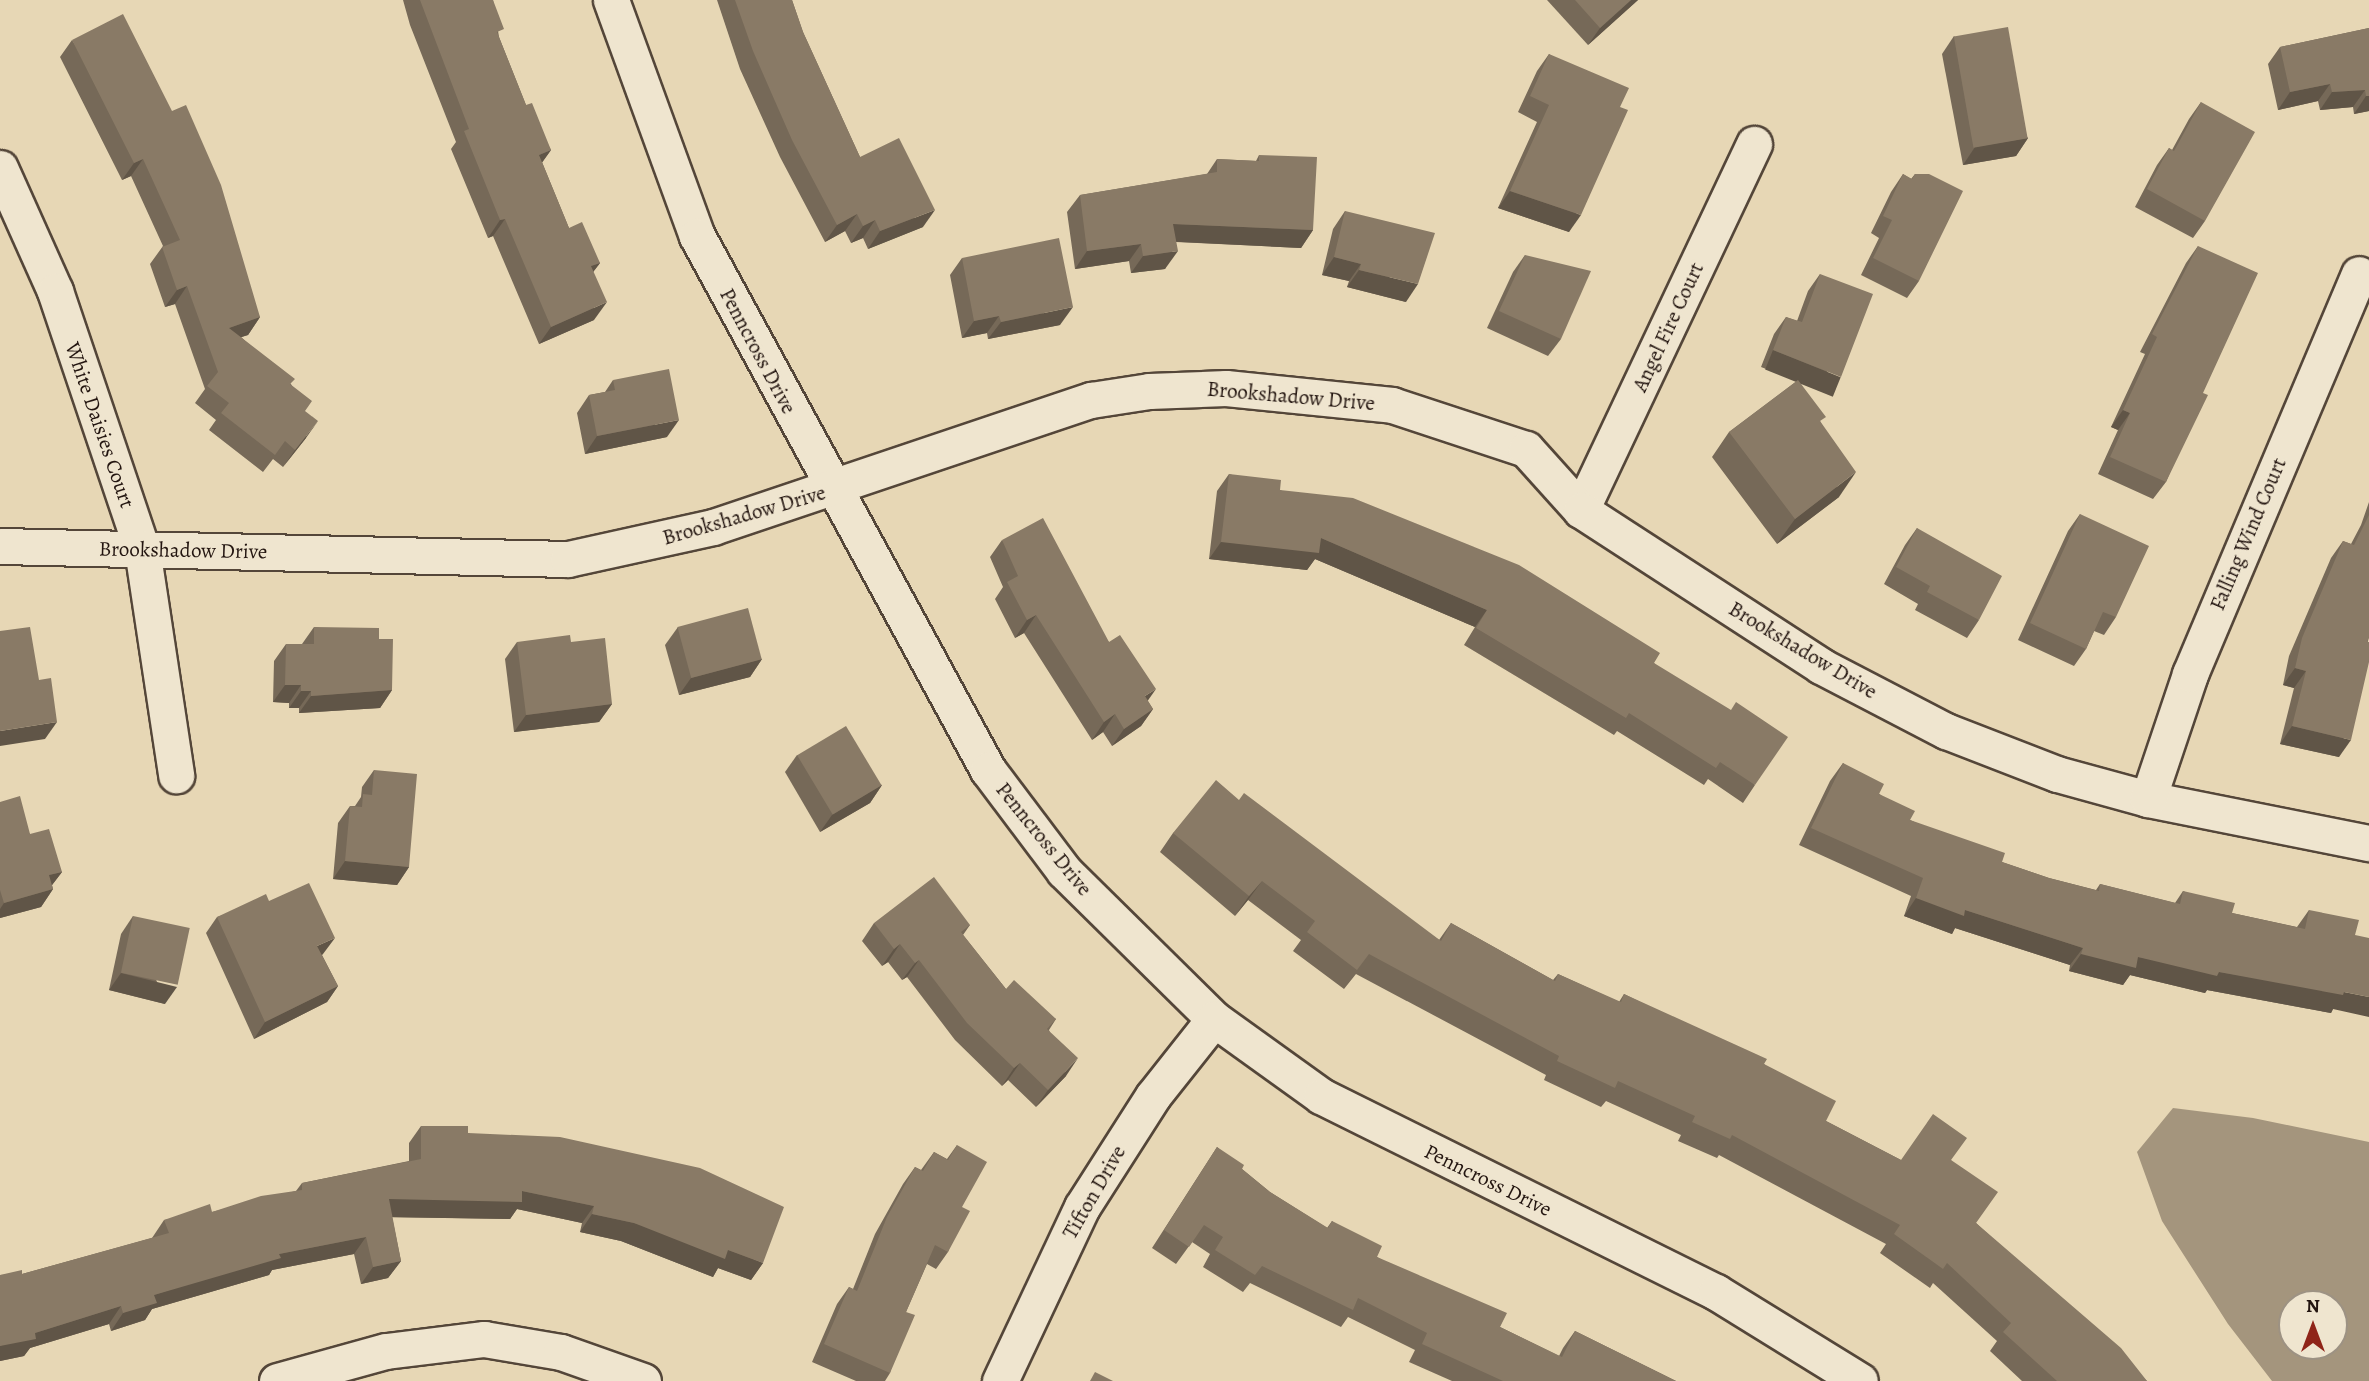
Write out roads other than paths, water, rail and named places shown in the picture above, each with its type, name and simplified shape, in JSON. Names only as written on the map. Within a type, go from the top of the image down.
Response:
[{"type":"street","name":"Penncross Drive","points":[[611,0],[696,236],[988,770],[1064,870],[1214,1019],[1321,1096],[1716,1292],[1860,1381]]},
{"type":"street","name":"Angel Fire Court","points":[[1581,510],[1754,144]]},
{"type":"street","name":"White Daisies Court","points":[[0,168],[55,292],[142,549],[176,775]]},
{"type":"street","name":"Falling Wind Court","points":[[2148,799],[2190,674],[2359,274]]},
{"type":"street","name":"Brookshadow Drive","points":[[0,546],[568,559],[713,527],[833,490],[1091,400],[1149,391],[1226,388],[1392,405],[1527,449],[1581,510],[1821,666],[1946,731],[2057,774],[2148,799],[2369,843]]},
{"type":"street","name":"Tifton Drive","points":[[1000,1381],[1082,1207],[1153,1096],[1214,1019]]},
{"type":"street","points":[[276,1381],[386,1351],[484,1339],[561,1352],[643,1381]]}]
